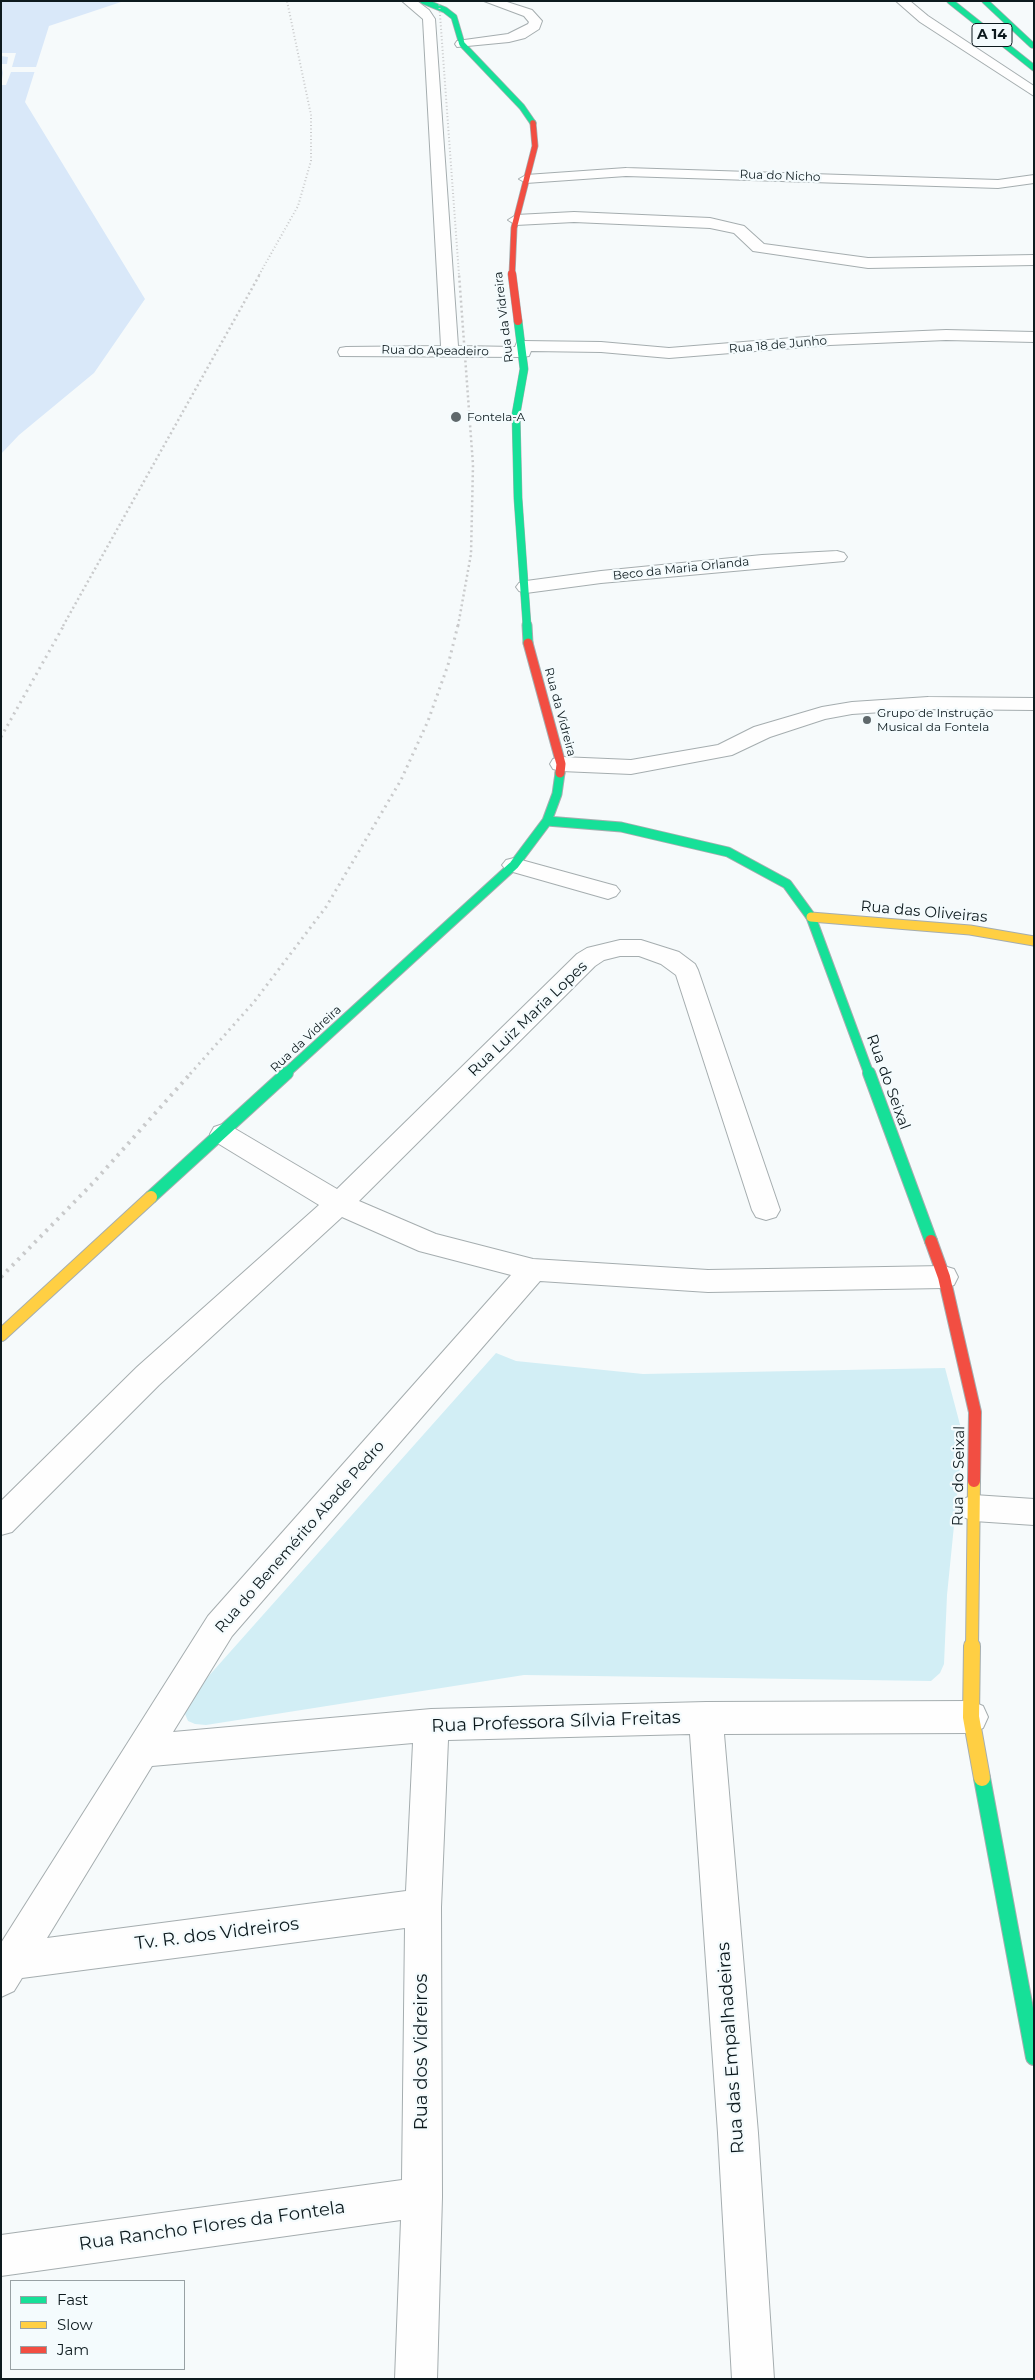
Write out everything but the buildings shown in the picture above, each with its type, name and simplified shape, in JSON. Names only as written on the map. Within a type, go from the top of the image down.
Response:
[{"type":"main road","name":"Rua da Vidreira","points":[[1,1335],[223,1134],[514,865],[547,821],[557,794],[561,764],[528,643],[526,587],[518,498],[516,424],[524,369],[523,349],[511,270],[516,220],[535,146],[534,124],[522,107],[462,44],[454,17],[445,10],[423,1]]},
{"type":"main road","name":"A 14","points":[[950,1],[1034,68]]},
{"type":"main road","name":"A 14","points":[[974,1],[1001,24],[1033,45]]},
{"type":"main road","points":[[986,1],[1033,45]]},
{"type":"main road","name":"Rua do Seixal","points":[[547,821],[621,827],[728,852],[787,884],[811,917],[944,1277],[975,1412],[971,1717],[1034,2057]]},
{"type":"main road","name":"Rua das Oliveiras","points":[[811,917],[970,930],[1034,941]]},
{"type":"street","points":[[408,1],[425,13],[429,19],[450,351]]},
{"type":"street","points":[[462,44],[509,38],[520,35],[534,26],[536,21],[528,13],[490,1]]},
{"type":"street","points":[[902,1],[924,19],[1034,92]]},
{"type":"street","name":"Rua do Nicho","points":[[526,179],[626,172],[998,184],[1034,179]]},
{"type":"street","points":[[516,220],[574,217],[710,223],[739,229],[759,248],[812,257],[868,263],[1034,260]]},
{"type":"street","name":"Rua 18 de Junho","points":[[523,349],[601,347],[669,353],[830,340],[936,335],[1034,338]]},
{"type":"street","name":"Rua do Apeadeiro","points":[[346,352],[523,349]]},
{"type":"street","name":"Beco da Maria Orlanda","points":[[526,587],[601,577],[762,561],[837,557]]},
{"type":"street","points":[[561,764],[630,767],[724,750],[762,732],[822,713],[852,708],[928,703],[1034,704]]},
{"type":"street","points":[[514,865],[542,871],[608,891]]},
{"type":"street","name":"Rua Luiz Maria Lopes","points":[[1,1522],[148,1376],[339,1204],[586,960],[608,950],[630,947],[651,950],[670,958],[686,970],[766,1210]]},
{"type":"street","points":[[223,1134],[339,1204],[429,1243],[533,1270],[708,1281],[944,1277]]},
{"type":"street","name":"Rua do Benemérito Abade Pedro","points":[[6,1970],[220,1626],[533,1270]]},
{"type":"street","points":[[974,1508],[1034,1512]]},
{"type":"street","name":"Rua Professora Sílvia Freitas","points":[[143,1751],[431,1725],[706,1718],[971,1717]]},
{"type":"street","name":"Rua das Empalhadeiras","points":[[706,1718],[738,2133],[753,2379]]},
{"type":"street","name":"Rua dos Vidreiros","points":[[416,2379],[422,2197],[422,1907],[431,1725]]},
{"type":"street","name":"Tv. R. dos Vidreiros","points":[[6,1970],[422,1907]]},
{"type":"street","name":"Rua Rancho Flores da Fontela","points":[[1,2256],[422,2197]]},
{"type":"shaded area","points":[[1,1],[124,1],[49,26],[25,102],[145,299],[94,373],[19,435],[1,454]]},
{"type":"shaded area","points":[[496,1353],[516,1361],[643,1374],[945,1368],[963,1436],[947,1595],[944,1664],[940,1673],[931,1681],[524,1675],[206,1725],[188,1721],[185,1714],[190,1697]]},
{"type":"pier","points":[[1,53],[16,53],[12,67],[39,67],[37,72],[11,72],[6,85],[1,85],[3,73],[1,64],[7,64],[8,57],[1,56]]},
{"type":"railway","points":[[259,275],[298,206],[311,161],[311,115],[287,1]]},
{"type":"railway","points":[[439,1],[459,275]]},
{"type":"railway","points":[[63,626],[260,274]]},
{"type":"railway","points":[[458,626],[471,554],[473,465],[459,274]]},
{"type":"railway","points":[[1,737],[64,625]]},
{"type":"railway","points":[[190,1074],[254,1002],[326,907],[401,780],[428,721],[448,665],[458,625]]},
{"type":"railway","points":[[1,1277],[93,1183],[191,1073]]},
{"type":"traffic: fast","points":[[423,1],[445,10],[454,17],[462,44],[522,107],[533,123]]},
{"type":"traffic: fast","points":[[950,1],[1034,68]]},
{"type":"traffic: fast","points":[[985,1],[1032,45]]},
{"type":"traffic: fast","points":[[518,321],[524,369],[516,414],[518,498],[526,587],[528,643]]},
{"type":"traffic: fast","points":[[151,1197],[514,865],[547,821],[557,794],[560,773]]},
{"type":"traffic: fast","points":[[547,821],[621,827],[728,852],[787,884],[811,917],[931,1241]]},
{"type":"traffic: fast","points":[[982,1778],[1034,2057]]},
{"type":"traffic: slow","points":[[811,917],[970,930],[1034,941]]},
{"type":"traffic: slow","points":[[1,1335],[151,1197]]},
{"type":"traffic: slow","points":[[974,1481],[971,1717],[982,1778]]},
{"type":"traffic: jam","points":[[518,321],[511,270],[514,228],[535,146],[533,123]]},
{"type":"traffic: jam","points":[[528,643],[561,764],[560,773]]},
{"type":"traffic: jam","points":[[931,1241],[944,1277],[975,1412],[974,1481]]},
{"type":"place","name":"Fontela-A","points":[[456,417]]},
{"type":"place","name":"Grupo de Instrução Musical da Fontela","points":[[867,720]]}]
